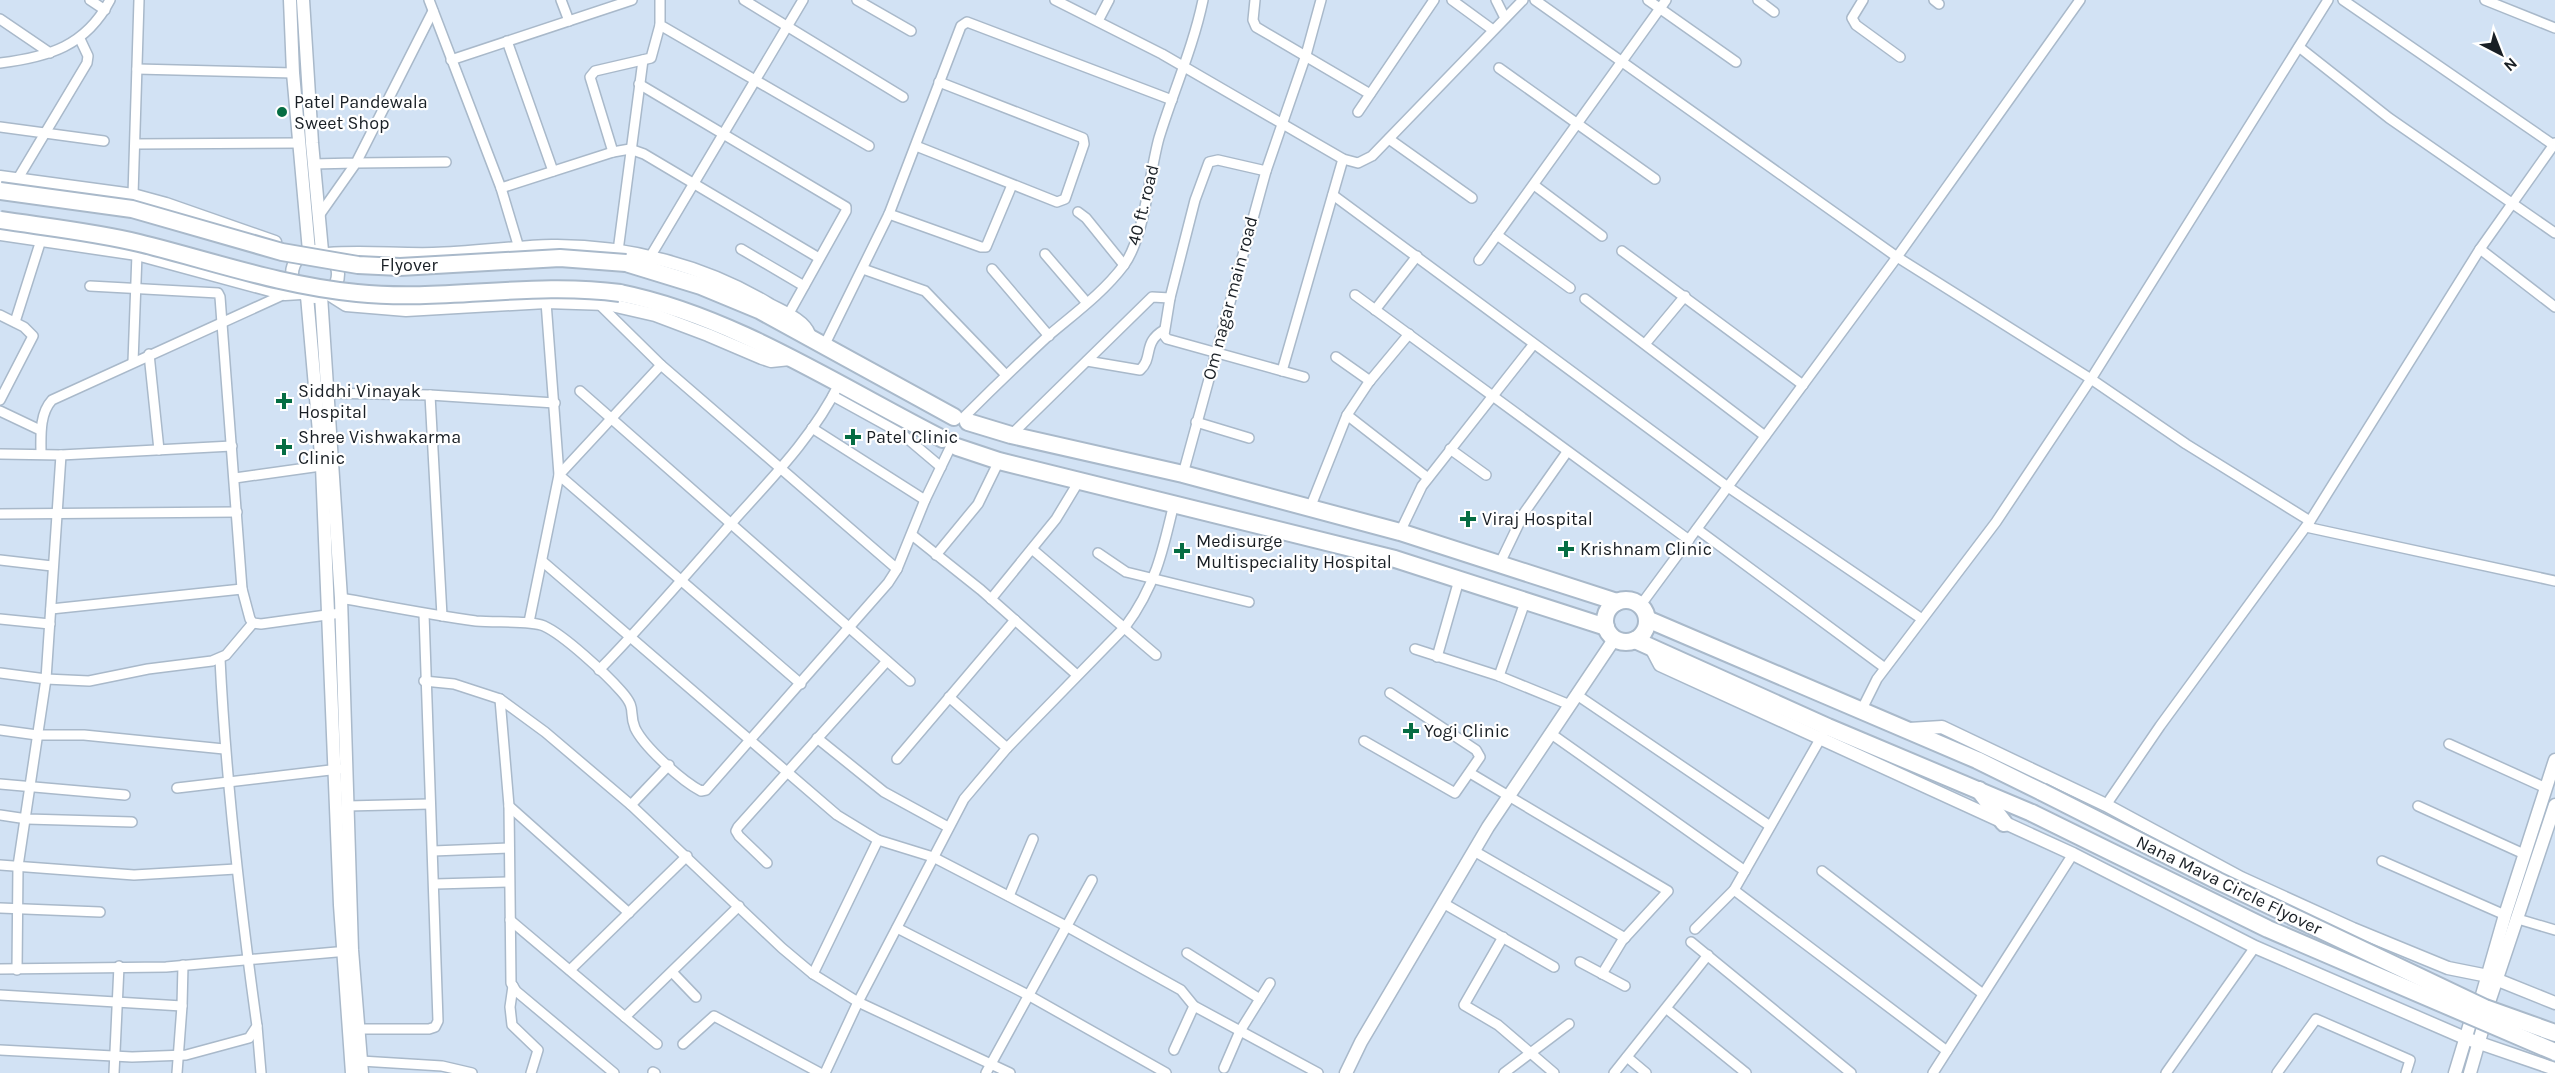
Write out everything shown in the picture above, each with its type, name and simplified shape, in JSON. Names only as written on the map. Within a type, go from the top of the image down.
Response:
[{"type":"highway","name":"Flyover","points":[[0,191],[132,209],[290,254],[358,265],[400,267],[622,257],[759,310],[962,419],[1011,435],[1183,474],[1401,532],[1617,602]]},
{"type":"highway","name":"Flyover","points":[[0,220],[139,243],[321,290],[393,296],[546,288],[590,289],[620,293],[688,313],[744,336],[790,359],[836,390],[950,444],[999,461],[1395,559],[1611,633]]},
{"type":"highway","points":[[962,419],[971,427],[971,438],[967,443],[950,444],[942,433],[945,423],[962,419]]},
{"type":"highway","points":[[1625,601],[1644,612],[1647,627],[1642,643],[1625,642],[1611,633],[1605,615],[1617,602],[1625,601]]},
{"type":"highway","name":"Nana Mava Circle Flyover","points":[[1644,612],[1861,711],[1977,760],[2218,881],[2485,1008],[2555,1033]]},
{"type":"highway","name":"Nana Mava Circle Flyover","points":[[1642,643],[1824,733],[1978,789],[2032,813],[2268,929],[2555,1052]]},
{"type":"highway","points":[[1978,789],[2004,823]]},
{"type":"street","points":[[90,0],[105,10]]},
{"type":"street","points":[[0,63],[50,53],[81,39],[105,10],[110,0]]},
{"type":"street","points":[[133,195],[139,0]]},
{"type":"street","points":[[290,0],[299,143],[316,252],[337,267],[338,274],[333,288],[324,295]]},
{"type":"street","points":[[303,0],[318,217],[316,252]]},
{"type":"street","points":[[318,217],[356,163],[431,5],[441,0]]},
{"type":"street","points":[[561,0],[569,21]]},
{"type":"street","points":[[451,60],[632,0]]},
{"type":"street","points":[[613,152],[590,77],[595,71],[651,58],[660,25],[660,0]]},
{"type":"street","points":[[744,0],[903,97]]},
{"type":"street","points":[[650,257],[803,0]]},
{"type":"street","points":[[857,0],[911,31]]},
{"type":"street","points":[[1054,0],[1185,67],[1343,159],[1358,163],[1366,161],[1389,139],[1523,0]]},
{"type":"street","points":[[1098,21],[1109,0]]},
{"type":"street","name":"40 ft. road","points":[[962,419],[1006,375],[1087,303],[1124,265],[1138,235],[1153,162],[1185,67],[1203,0]]},
{"type":"street","points":[[1255,0],[1254,24],[1370,94]]},
{"type":"street","points":[[1282,124],[1306,55],[1321,0]]},
{"type":"street","points":[[1358,112],[1434,0]]},
{"type":"street","points":[[1452,0],[1494,30]]},
{"type":"street","points":[[1496,0],[1505,18]]},
{"type":"street","points":[[1534,0],[1897,257],[2091,379],[2308,524],[2555,581]]},
{"type":"street","points":[[1648,0],[1663,4],[1736,62]]},
{"type":"street","points":[[1758,0],[1774,12]]},
{"type":"street","points":[[1863,0],[1852,18],[1856,25],[1900,57]]},
{"type":"street","points":[[1644,612],[1689,540],[1897,257],[2080,0]]},
{"type":"street","points":[[1861,711],[1886,668],[1996,522],[2091,379],[2328,0]]},
{"type":"street","points":[[2106,805],[2160,726],[2308,524],[2480,249],[2554,145],[2343,0]]},
{"type":"street","points":[[2485,0],[2555,28]]},
{"type":"street","points":[[1479,260],[1663,4]]},
{"type":"street","points":[[431,5],[501,188],[519,249]]},
{"type":"street","points":[[0,19],[50,53]]},
{"type":"street","points":[[0,177],[133,195],[316,252],[433,254],[577,247],[622,257],[650,257],[704,274],[744,290],[803,325],[818,342],[863,269],[889,214],[961,26],[967,21],[1172,100]]},
{"type":"street","points":[[660,25],[869,146]]},
{"type":"street","points":[[17,180],[87,63],[88,57],[81,39]]},
{"type":"street","points":[[507,41],[553,171]]},
{"type":"street","points":[[2299,47],[2389,118],[2555,233]]},
{"type":"street","points":[[622,257],[630,149],[643,60]]},
{"type":"street","points":[[1499,68],[1655,179]]},
{"type":"street","points":[[137,69],[293,73]]},
{"type":"street","points":[[916,146],[1012,185],[1062,201],[1084,144],[1083,138],[939,82]]},
{"type":"street","points":[[639,84],[724,132],[846,207],[846,212],[788,315]]},
{"type":"street","name":"Om nagar main road","points":[[1183,474],[1266,171],[1282,124]]},
{"type":"street","points":[[0,127],[104,141]]},
{"type":"street","points":[[1389,139],[1472,198]]},
{"type":"street","points":[[136,144],[299,143]]},
{"type":"street","points":[[501,188],[613,152],[630,149],[644,154],[819,258]]},
{"type":"street","points":[[1282,371],[1343,159]]},
{"type":"street","points":[[1266,171],[1218,160],[1209,162],[1195,200],[1164,330],[1167,339],[1304,377]]},
{"type":"street","points":[[313,164],[446,162]]},
{"type":"street","points":[[889,214],[986,247],[1012,185]]},
{"type":"street","points":[[1534,185],[1602,236]]},
{"type":"street","points":[[1333,195],[1728,487],[1922,619]]},
{"type":"street","points":[[1078,212],[1086,218],[1124,265]]},
{"type":"street","points":[[0,234],[137,254],[285,294],[324,295],[346,305],[406,310],[546,302],[598,303],[655,315],[771,361],[790,359]]},
{"type":"street","points":[[1497,235],[1570,288]]},
{"type":"street","points":[[15,322],[41,240]]},
{"type":"street","points":[[741,249],[804,286]]},
{"type":"street","points":[[2480,249],[2555,307]]},
{"type":"street","points":[[1622,251],[1803,385]]},
{"type":"street","points":[[316,252],[296,261],[292,274],[296,288],[304,294],[322,393]]},
{"type":"street","points":[[133,362],[137,254]]},
{"type":"street","points":[[1046,254],[1087,303]]},
{"type":"street","points":[[1376,310],[1417,256]]},
{"type":"street","points":[[863,269],[925,291],[1006,375]]},
{"type":"street","points":[[992,269],[1049,336]]},
{"type":"street","points":[[90,286],[214,292],[220,297],[242,589],[250,619],[253,623],[261,624],[335,614]]},
{"type":"street","points":[[41,454],[40,430],[45,410],[52,400],[285,294]]},
{"type":"street","points":[[324,295],[322,393],[335,614],[352,1073]]},
{"type":"street","points":[[1355,295],[1689,540]]},
{"type":"street","points":[[1645,344],[1685,296]]},
{"type":"street","points":[[1011,435],[1152,297],[1170,298]]},
{"type":"street","points":[[1585,299],[1766,436]]},
{"type":"street","points":[[529,622],[559,475],[546,302]]},
{"type":"street","points":[[598,303],[661,365],[897,569]]},
{"type":"street","points":[[0,316],[15,322],[31,332],[33,336],[0,400]]},
{"type":"street","points":[[1086,361],[1140,370],[1144,367],[1151,340],[1164,330]]},
{"type":"street","points":[[1310,508],[1347,415],[1370,381],[1409,334]]},
{"type":"street","points":[[1401,532],[1415,499],[1428,478],[1533,345]]},
{"type":"street","points":[[149,354],[159,450]]},
{"type":"street","points":[[1336,357],[1370,381]]},
{"type":"street","points":[[559,475],[661,365]]},
{"type":"street","points":[[599,670],[682,581],[780,468],[812,428],[836,390],[894,429],[941,467]]},
{"type":"street","points":[[580,391],[910,681]]},
{"type":"street","points":[[322,393],[430,395],[555,403]]},
{"type":"street","points":[[430,395],[442,616]]},
{"type":"street","points":[[0,411],[40,430]]},
{"type":"street","points":[[1347,415],[1428,478]]},
{"type":"street","points":[[1196,422],[1249,438]]},
{"type":"street","points":[[812,428],[925,500]]},
{"type":"street","points":[[341,598],[424,614],[501,624],[529,622],[552,631],[599,670],[630,701],[635,727],[653,750],[701,791],[706,790],[878,596],[897,569],[950,444]]},
{"type":"street","points":[[0,454],[61,455],[232,446]]},
{"type":"street","points":[[1450,449],[1485,475]]},
{"type":"street","points":[[1500,563],[1524,513],[1567,452]]},
{"type":"street","points":[[17,970],[18,866],[27,819],[46,679],[61,455]]},
{"type":"street","points":[[936,555],[978,504],[999,461]]},
{"type":"street","points":[[235,478],[327,465]]},
{"type":"street","points":[[327,465],[341,598],[335,614]]},
{"type":"street","points":[[559,475],[801,684]]},
{"type":"street","points":[[991,599],[1056,519],[1079,481]]},
{"type":"street","points":[[683,1044],[714,1016],[826,1072],[858,1002],[948,827],[975,783],[1125,627],[1139,609],[1154,580],[1174,503]]},
{"type":"street","points":[[0,514],[237,512]]},
{"type":"street","points":[[1697,529],[1886,668]]},
{"type":"street","points":[[912,535],[991,599],[1077,675]]},
{"type":"street","points":[[1032,549],[1156,655]]},
{"type":"street","points":[[1098,553],[1126,572],[1249,602]]},
{"type":"street","points":[[0,560],[52,567]]},
{"type":"street","points":[[542,561],[837,815],[878,840],[933,857],[1066,926],[1180,990],[1194,1006],[1318,1073]]},
{"type":"street","points":[[1437,657],[1460,580]]},
{"type":"street","points":[[51,609],[242,589]]},
{"type":"street","points":[[1499,676],[1525,603]]},
{"type":"street","points":[[359,1029],[429,1029],[435,1027],[438,1022],[435,884],[424,681],[424,614]]},
{"type":"street","points":[[0,619],[50,624]]},
{"type":"street","points":[[897,759],[1015,620]]},
{"type":"street","points":[[0,673],[46,679],[105,679],[148,669],[220,659],[253,623]]},
{"type":"street","points":[[1346,1073],[1361,1042],[1474,851],[1573,700],[1611,633]]},
{"type":"street","points":[[1415,649],[1573,700],[1770,826]]},
{"type":"street","points":[[220,659],[224,749],[261,1073]]},
{"type":"street","points":[[767,863],[736,831],[887,661]]},
{"type":"street","points":[[424,681],[454,684],[500,699],[545,732],[631,805],[813,974],[858,1002],[1010,1073]]},
{"type":"street","points":[[1364,741],[1451,792],[1458,790],[1479,757],[1479,753],[1390,693]]},
{"type":"street","points":[[949,697],[1007,748]]},
{"type":"street","points":[[500,699],[508,806],[509,954],[513,987],[510,1006],[512,1025],[538,1050],[531,1073]]},
{"type":"street","points":[[1905,730],[1942,727],[2106,805],[2241,878],[2448,968],[2492,977],[2555,1003]]},
{"type":"street","points":[[0,730],[37,735],[84,735],[224,749]]},
{"type":"street","points":[[1550,733],[1745,871]]},
{"type":"street","points":[[1695,929],[1734,890],[1824,733],[2255,947],[2465,1038],[2555,1069]]},
{"type":"street","points":[[817,738],[884,792],[948,827]]},
{"type":"street","points":[[2449,744],[2546,788]]},
{"type":"street","points":[[2484,1004],[2505,915],[2555,759]]},
{"type":"street","points":[[631,805],[669,765]]},
{"type":"street","points":[[177,788],[340,769]]},
{"type":"street","points":[[340,769],[346,806],[347,951],[359,1029],[362,1067],[442,1066],[471,1073]]},
{"type":"street","points":[[1470,773],[1668,891],[1625,938],[1602,974]]},
{"type":"street","points":[[0,784],[125,795]]},
{"type":"street","points":[[346,806],[430,804]]},
{"type":"street","points":[[2492,977],[2517,919],[2552,823],[2555,805]]},
{"type":"street","points":[[508,806],[628,913]]},
{"type":"street","points":[[2418,806],[2524,854]]},
{"type":"street","points":[[0,815],[27,819],[132,822]]},
{"type":"street","points":[[813,974],[878,840]]},
{"type":"street","points":[[1009,896],[1033,840]]},
{"type":"street","points":[[433,851],[508,848]]},
{"type":"street","points":[[1474,851],[1625,938]]},
{"type":"street","points":[[1933,1073],[2073,855]]},
{"type":"street","points":[[570,970],[687,856]]},
{"type":"street","points":[[2382,861],[2505,915]]},
{"type":"street","points":[[0,865],[135,875],[236,869]]},
{"type":"street","points":[[1822,871],[1983,994]]},
{"type":"street","points":[[986,1073],[1092,880]]},
{"type":"street","points":[[435,884],[508,882]]},
{"type":"street","points":[[1734,890],[1947,1051]]},
{"type":"street","points":[[1443,903],[1554,968]]},
{"type":"street","points":[[625,1017],[739,906]]},
{"type":"street","points":[[0,908],[100,912]]},
{"type":"street","points":[[2517,919],[2555,930]]},
{"type":"street","points":[[510,920],[657,1044]]},
{"type":"street","points":[[897,927],[1028,995],[1162,1072]]},
{"type":"street","points":[[1503,937],[1464,1005],[1497,1025],[1532,1052],[1554,1073]]},
{"type":"street","points":[[1691,942],[1851,1073]]},
{"type":"street","points":[[2166,1073],[2255,947]]},
{"type":"street","points":[[0,969],[183,965],[347,951]]},
{"type":"street","points":[[1187,953],[1260,999]]},
{"type":"street","points":[[1614,1073],[1708,955]]},
{"type":"street","points":[[1580,962],[1626,986]]},
{"type":"street","points":[[177,1073],[183,965]]},
{"type":"street","points":[[114,1073],[119,966]]},
{"type":"street","points":[[672,972],[696,998]]},
{"type":"street","points":[[1224,1068],[1240,1031],[1270,983]]},
{"type":"street","points":[[513,987],[614,1073]]},
{"type":"street","points":[[0,995],[182,1006]]},
{"type":"street","points":[[2455,1073],[2471,1020],[2469,1013],[2471,1007],[2484,1004]]},
{"type":"street","points":[[2470,1073],[2484,1024],[2490,1017],[2491,1012],[2484,1004]]},
{"type":"street","points":[[1174,1050],[1194,1006]]},
{"type":"street","points":[[1667,1009],[1746,1073]]},
{"type":"street","points":[[2277,1073],[2316,1018],[2410,1060],[2406,1073]]},
{"type":"street","points":[[2471,1020],[2476,1024],[2484,1024]]},
{"type":"street","points":[[1504,1073],[1569,1024]]},
{"type":"street","points":[[0,1050],[116,1055],[186,1055],[249,1038],[257,1026]]},
{"type":"street","points":[[1627,1057],[1646,1073]]},
{"type":"place","name":"Patel Pandewala Sweet Shop","points":[[282,112]]},
{"type":"place","name":"Siddhi Vinayak Hospital","points":[[284,401]]},
{"type":"place","name":"Patel Clinic","points":[[853,437]]},
{"type":"place","name":"Shree Vishwakarma Clinic","points":[[284,447]]},
{"type":"place","name":"Viraj Hospital","points":[[1468,519]]},
{"type":"place","name":"Krishnam Clinic","points":[[1566,549]]},
{"type":"place","name":"Medisurge Multispeciality Hospital","points":[[1182,551]]},
{"type":"place","name":"Yogi Clinic","points":[[1411,731]]}]
